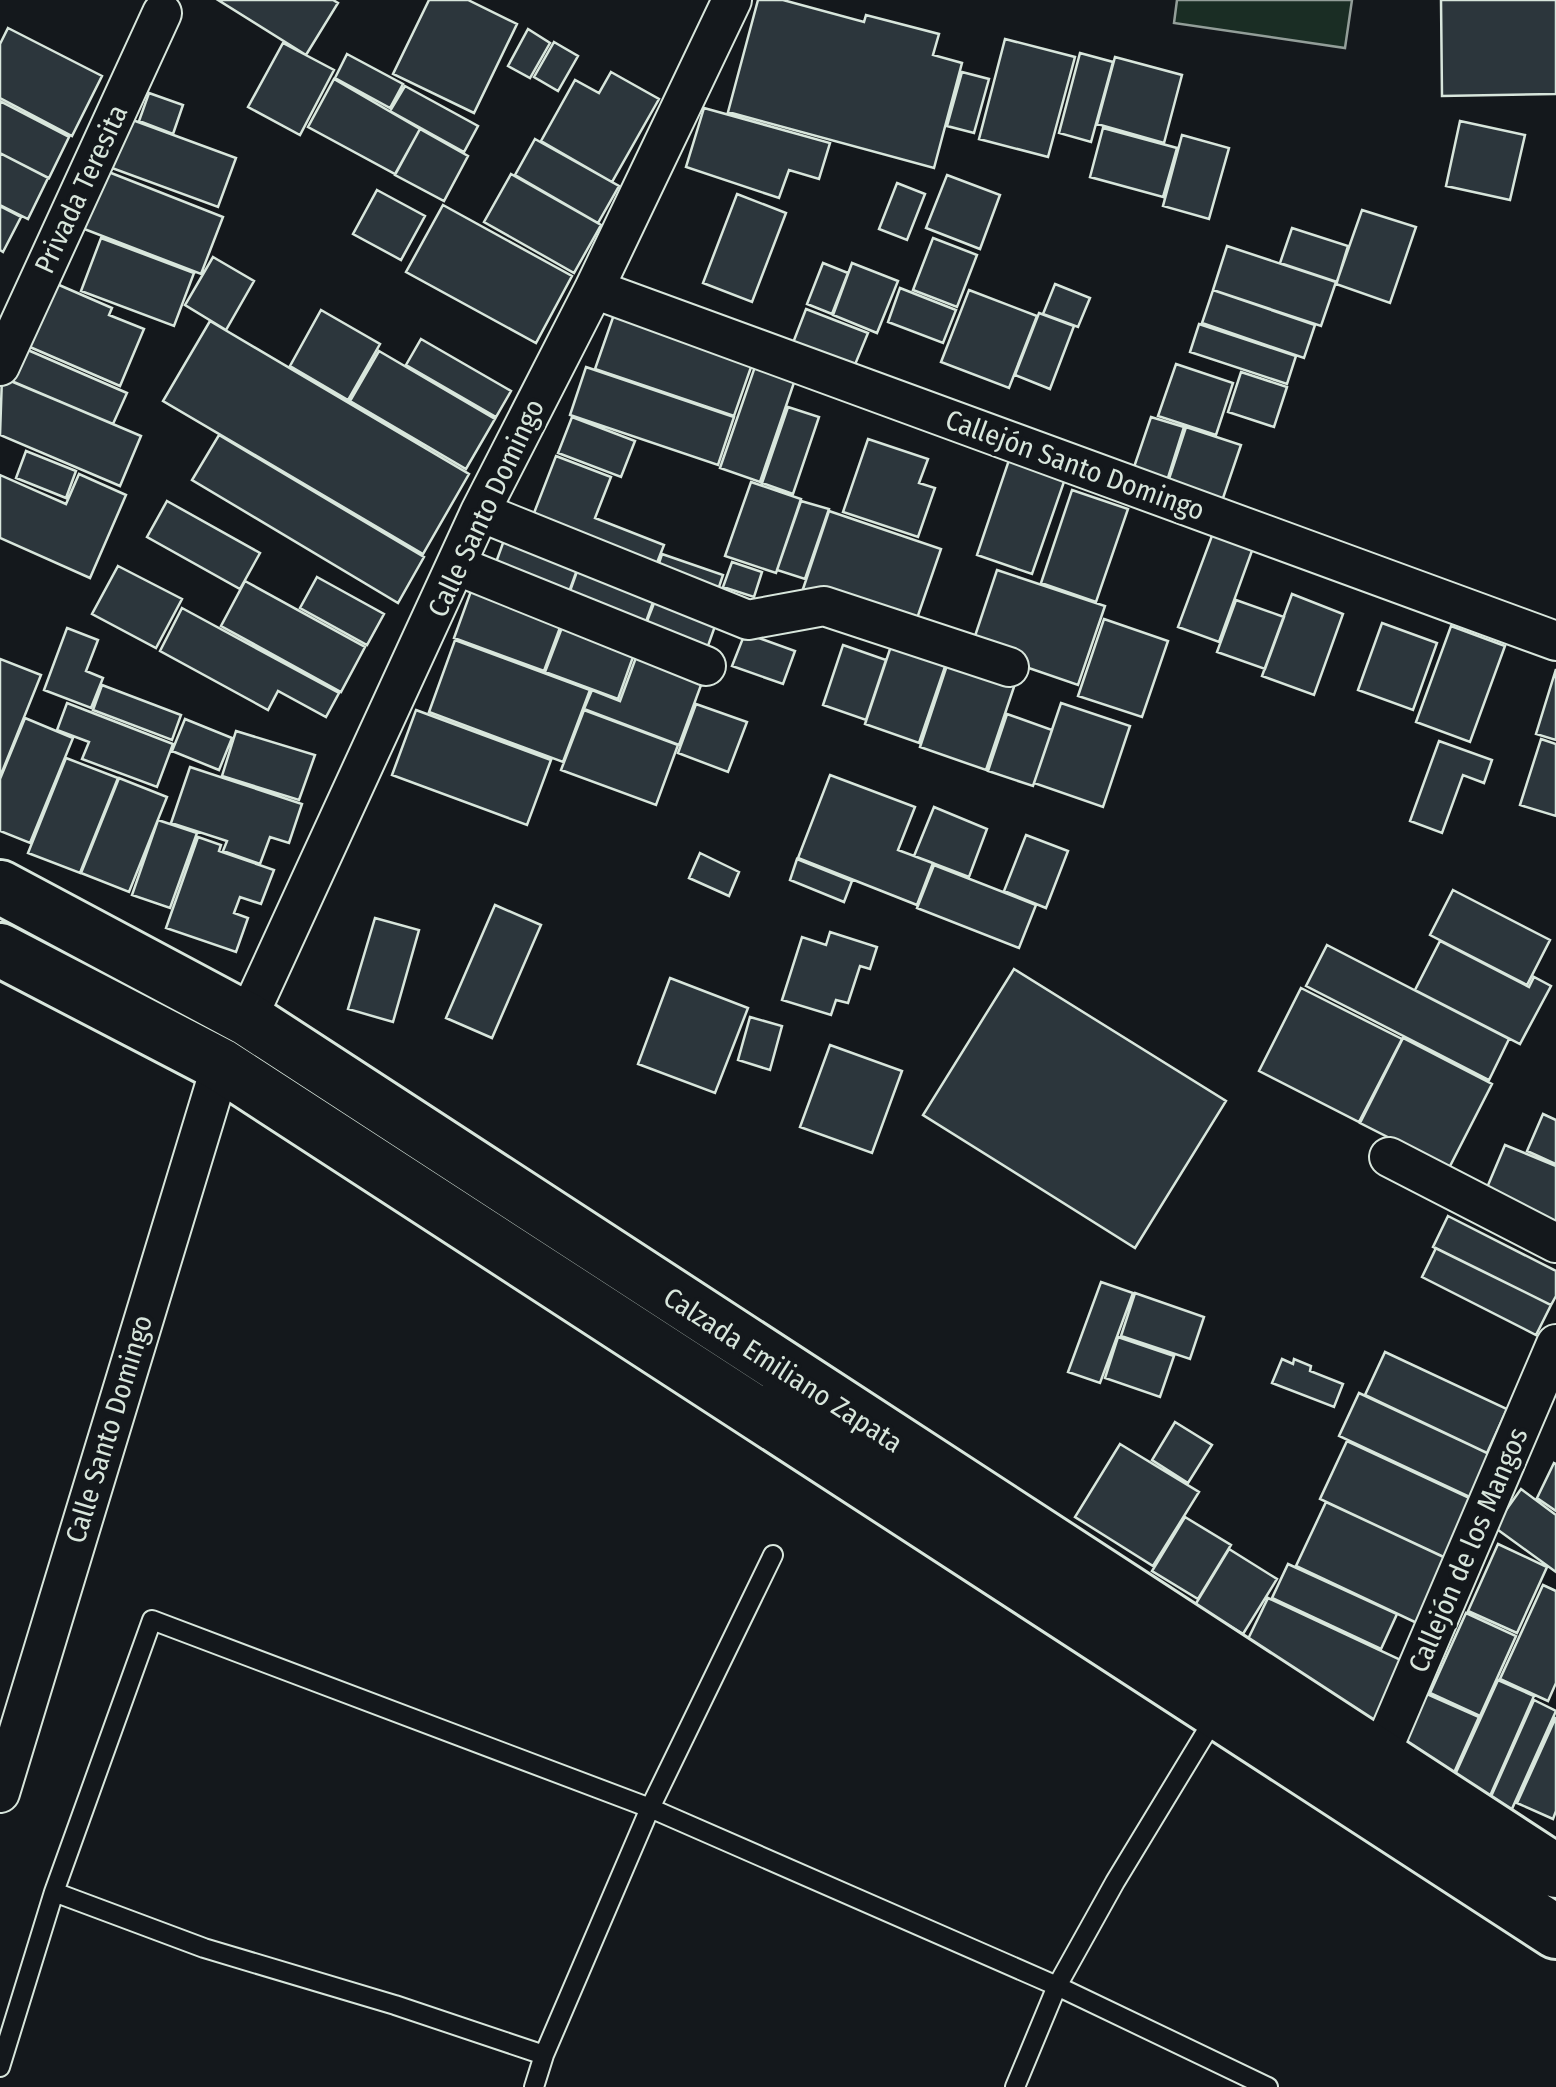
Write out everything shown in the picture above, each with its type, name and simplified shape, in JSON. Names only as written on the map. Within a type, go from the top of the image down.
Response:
[{"type":"main road","name":"Calzada Emiliano Zapata","points":[[0,887],[247,1019],[586,1272],[1219,1711],[1556,1932]]},
{"type":"main road","name":"Calzada Emiliano Zapata","points":[[0,950],[221,1066],[586,1272],[1380,1755],[1556,1871]]},
{"type":"street","name":"Calle Santo Domingo","points":[[247,1019],[480,512],[594,289],[732,0]]},
{"type":"street","name":"Privada Teresita","points":[[0,366],[162,14]]},
{"type":"street","name":"Callejón Santo Domingo","points":[[594,289],[1556,642]]},
{"type":"street","points":[[480,512],[748,620],[824,606],[1009,668]]},
{"type":"street","points":[[458,566],[706,666]]},
{"type":"street","name":"Calle Santo Domingo","points":[[0,1793],[221,1066]]},
{"type":"street","points":[[1389,1157],[1556,1243]]},
{"type":"street","name":"Callejón de los Mangos","points":[[1380,1755],[1556,1344]]},
{"type":"lane","points":[[534,2087],[544,2055],[650,1808],[773,1555]]},
{"type":"lane","points":[[0,2067],[54,1892],[152,1620],[650,1808],[1057,1986],[1268,2087]]},
{"type":"lane","points":[[1015,2087],[1057,1986],[1219,1711]]},
{"type":"lane","points":[[54,1892],[204,1948],[544,2055]]},
{"type":"green space","points":[[1177,0],[1352,0],[1345,48],[1174,23]]},
{"type":"building","points":[[218,0],[333,0],[338,3],[306,55]]},
{"type":"building","points":[[429,0],[468,0],[517,24],[474,113],[393,74]]},
{"type":"building","points":[[758,0],[783,0],[864,22],[866,15],[939,34],[933,55],[962,63],[934,168],[728,112]]},
{"type":"building","points":[[1441,0],[1556,0],[1556,94],[1442,96]]},
{"type":"building","points":[[8,28],[102,76],[72,136],[0,98],[0,44]]},
{"type":"building","points":[[528,29],[550,43],[530,78],[508,66]]},
{"type":"building","points":[[1005,39],[1075,57],[1048,157],[979,139]]},
{"type":"building","points":[[554,42],[578,56],[558,91],[534,77]]},
{"type":"building","points":[[283,43],[334,70],[300,135],[248,107]]},
{"type":"building","points":[[1080,53],[1113,62],[1091,142],[1059,133]]},
{"type":"building","points":[[347,54],[403,84],[390,108],[335,78]]},
{"type":"building","points":[[1115,57],[1182,75],[1164,143],[1097,124]]},
{"type":"building","points":[[611,72],[659,99],[612,182],[541,141],[575,80],[599,93]]},
{"type":"building","points":[[962,72],[989,79],[974,133],[947,126]]},
{"type":"building","points":[[334,79],[420,129],[395,174],[308,127]]},
{"type":"building","points":[[405,86],[478,126],[464,152],[390,111]]},
{"type":"building","points":[[149,93],[183,105],[173,134],[139,121]]},
{"type":"building","points":[[0,101],[69,137],[49,178],[0,153]]},
{"type":"building","points":[[704,108],[830,143],[819,179],[789,170],[779,198],[686,167]]},
{"type":"building","points":[[119,115],[236,158],[218,207],[101,164]]},
{"type":"building","points":[[1460,121],[1525,135],[1510,200],[1446,186]]},
{"type":"building","points":[[1103,128],[1177,148],[1163,197],[1090,177]]},
{"type":"building","points":[[420,129],[468,156],[444,201],[395,175]]},
{"type":"building","points":[[1182,135],[1229,148],[1209,219],[1163,206]]},
{"type":"building","points":[[535,139],[619,186],[598,223],[515,175]]},
{"type":"building","points":[[0,153],[48,178],[28,219],[0,205]]},
{"type":"building","points":[[101,169],[223,217],[201,274],[79,227]]},
{"type":"building","points":[[511,174],[601,225],[574,273],[484,222]]},
{"type":"building","points":[[947,175],[1000,195],[980,249],[926,228]]},
{"type":"building","points":[[897,183],[925,194],[907,240],[879,229]]},
{"type":"building","points":[[377,190],[425,216],[401,260],[353,234]]},
{"type":"building","points":[[737,194],[786,213],[752,302],[703,283]]},
{"type":"building","points":[[443,205],[572,276],[536,343],[406,272]]},
{"type":"building","points":[[0,206],[21,217],[3,252],[0,250]]},
{"type":"building","points":[[1362,210],[1416,227],[1390,303],[1336,284]]},
{"type":"building","points":[[1292,228],[1348,246],[1337,282],[1280,263]]},
{"type":"building","points":[[101,238],[194,273],[174,326],[81,291]]},
{"type":"building","points":[[933,238],[977,255],[957,307],[913,290]]},
{"type":"building","points":[[1227,246],[1336,282],[1321,326],[1213,290]]},
{"type":"building","points":[[213,257],[254,281],[226,330],[185,305]]},
{"type":"building","points":[[823,263],[848,273],[832,314],[807,304]]},
{"type":"building","points":[[852,263],[898,281],[877,333],[833,315]]},
{"type":"building","points":[[43,278],[112,308],[109,315],[144,329],[120,386],[16,341]]},
{"type":"building","points":[[1055,284],[1090,298],[1078,327],[1043,314]]},
{"type":"building","points":[[900,288],[956,310],[943,343],[888,322]]},
{"type":"building","points":[[969,290],[1037,316],[1009,388],[941,362]]},
{"type":"building","points":[[1213,290],[1315,325],[1304,358],[1202,323]]},
{"type":"building","points":[[618,303],[757,350],[734,416],[595,369]]},
{"type":"building","points":[[806,309],[868,333],[852,372],[791,348]]},
{"type":"building","points":[[321,310],[380,344],[348,400],[290,366]]},
{"type":"building","points":[[1039,313],[1074,326],[1050,389],[1015,375]]},
{"type":"building","points":[[210,321],[469,474],[423,554],[163,401]]},
{"type":"building","points":[[1199,324],[1296,356],[1287,384],[1190,352]]},
{"type":"building","points":[[421,339],[511,391],[496,417],[406,365]]},
{"type":"building","points":[[14,344],[127,393],[113,424],[1,377]]},
{"type":"building","points":[[379,351],[495,419],[466,469],[350,401]]},
{"type":"building","points":[[759,355],[799,368],[760,482],[720,468]]},
{"type":"building","points":[[1176,364],[1233,383],[1216,435],[1158,416]]},
{"type":"building","points":[[586,367],[734,417],[718,465],[570,415]]},
{"type":"building","points":[[1241,372],[1287,387],[1274,427],[1228,412]]},
{"type":"building","points":[[2,377],[141,436],[120,486],[0,435]]},
{"type":"building","points":[[788,407],[819,417],[793,494],[762,483]]},
{"type":"building","points":[[572,417],[635,441],[621,477],[558,453]]},
{"type":"building","points":[[1151,417],[1184,427],[1167,481],[1133,470]]},
{"type":"building","points":[[1186,427],[1241,445],[1221,504],[1167,485]]},
{"type":"building","points":[[219,435],[424,557],[398,603],[192,480]]},
{"type":"building","points":[[868,439],[928,459],[919,483],[935,488],[918,537],[843,512]]},
{"type":"building","points":[[26,451],[76,471],[66,498],[16,478]]},
{"type":"building","points":[[556,456],[611,477],[595,518],[664,545],[653,573],[529,526]]},
{"type":"building","points":[[1010,457],[1066,476],[1032,574],[977,555]]},
{"type":"building","points":[[79,474],[126,495],[90,578],[0,538],[0,475],[66,504]]},
{"type":"building","points":[[751,482],[801,499],[776,573],[725,556]]},
{"type":"building","points":[[1072,490],[1128,509],[1096,602],[1041,583]]},
{"type":"building","points":[[167,501],[260,553],[240,589],[147,537]]},
{"type":"building","points":[[801,501],[829,509],[805,579],[777,570]]},
{"type":"building","points":[[829,511],[941,549],[913,630],[802,592]]},
{"type":"building","points":[[507,532],[581,559],[565,603],[491,576]]},
{"type":"building","points":[[1213,533],[1253,548],[1219,642],[1178,627]]},
{"type":"building","points":[[662,554],[723,575],[715,599],[654,578]]},
{"type":"building","points":[[732,562],[762,572],[754,597],[723,587]]},
{"type":"building","points":[[580,563],[657,591],[642,633],[565,605]]},
{"type":"building","points":[[118,566],[182,599],[156,648],[92,614]]},
{"type":"building","points":[[997,570],[1105,606],[1078,685],[971,648]]},
{"type":"building","points":[[317,577],[384,614],[367,645],[300,608]]},
{"type":"building","points":[[475,580],[565,614],[544,671],[454,638]]},
{"type":"building","points":[[245,581],[365,647],[341,692],[221,626]]},
{"type":"building","points":[[658,593],[719,615],[704,657],[642,634]]},
{"type":"building","points":[[1292,594],[1343,614],[1314,695],[1262,676]]},
{"type":"building","points":[[1236,600],[1284,617],[1265,669],[1217,652]]},
{"type":"building","points":[[182,608],[339,693],[326,717],[278,691],[268,710],[160,651]]},
{"type":"building","points":[[566,617],[638,643],[618,699],[545,672]]},
{"type":"building","points":[[1104,619],[1168,641],[1142,717],[1078,696]]},
{"type":"building","points":[[1382,623],[1437,643],[1413,710],[1358,690]]},
{"type":"building","points":[[1451,626],[1505,646],[1470,742],[1416,722]]},
{"type":"building","points":[[67,628],[98,640],[86,671],[103,678],[91,708],[44,690]]},
{"type":"building","points":[[745,633],[795,651],[783,684],[732,666]]},
{"type":"building","points":[[455,640],[590,690],[563,762],[429,712]]},
{"type":"building","points":[[893,640],[948,658],[919,743],[865,724]]},
{"type":"building","points":[[843,645],[886,660],[866,720],[823,705]]},
{"type":"building","points":[[638,652],[704,677],[679,745],[584,709],[592,690],[620,701]]},
{"type":"building","points":[[950,656],[1017,678],[986,770],[920,747]]},
{"type":"building","points":[[0,659],[41,675],[0,777]]},
{"type":"building","points":[[1556,669],[1556,740],[1536,734]]},
{"type":"building","points":[[102,685],[181,715],[172,740],[93,710]]},
{"type":"building","points":[[67,703],[173,744],[157,787],[82,759],[89,742],[57,730]]},
{"type":"building","points":[[1061,703],[1130,726],[1103,807],[1034,783]]},
{"type":"building","points":[[696,704],[747,722],[728,772],[678,753]]},
{"type":"building","points":[[416,710],[551,760],[527,825],[392,775]]},
{"type":"building","points":[[584,710],[678,745],[656,805],[561,770]]},
{"type":"building","points":[[1007,714],[1052,730],[1033,786],[988,771]]},
{"type":"building","points":[[25,718],[73,738],[30,843],[0,831],[0,779]]},
{"type":"building","points":[[185,719],[232,738],[219,770],[172,751]]},
{"type":"building","points":[[236,731],[315,755],[299,800],[222,776]]},
{"type":"building","points":[[1541,739],[1556,744],[1556,816],[1520,805]]},
{"type":"building","points":[[1439,741],[1492,760],[1484,783],[1463,775],[1442,833],[1410,821]]},
{"type":"building","points":[[66,758],[118,778],[80,873],[28,853]]},
{"type":"building","points":[[190,767],[302,804],[289,843],[270,837],[260,864],[223,851],[227,841],[171,823]]},
{"type":"building","points":[[830,775],[915,807],[898,850],[933,863],[917,905],[798,858]]},
{"type":"building","points":[[119,778],[167,797],[129,892],[81,873]]},
{"type":"building","points":[[934,807],[987,829],[969,877],[914,856]]},
{"type":"building","points":[[158,820],[197,833],[170,908],[132,895]]},
{"type":"building","points":[[1026,835],[1068,851],[1046,908],[1004,891]]},
{"type":"building","points":[[198,837],[221,845],[219,851],[274,870],[261,904],[240,897],[234,913],[248,918],[236,952],[166,928]]},
{"type":"building","points":[[700,853],[739,872],[729,896],[689,878]]},
{"type":"building","points":[[797,859],[852,881],[844,902],[790,880]]},
{"type":"building","points":[[934,865],[1036,905],[1019,948],[917,908]]},
{"type":"building","points":[[1453,890],[1550,940],[1527,985],[1430,935]]},
{"type":"building","points":[[495,905],[541,925],[492,1038],[446,1018]]},
{"type":"building","points":[[375,918],[419,930],[393,1022],[348,1009]]},
{"type":"building","points":[[830,932],[877,947],[870,969],[860,966],[848,1003],[836,1000],[831,1015],[782,1000],[802,937],[826,945]]},
{"type":"building","points":[[1440,941],[1529,987],[1534,977],[1551,986],[1520,1044],[1415,990]]},
{"type":"building","points":[[1327,945],[1509,1039],[1489,1080],[1306,986]]},
{"type":"building","points":[[1014,969],[1226,1101],[1135,1248],[923,1115]]},
{"type":"building","points":[[670,978],[748,1008],[715,1093],[638,1064]]},
{"type":"building","points":[[1301,988],[1402,1039],[1359,1122],[1259,1071]]},
{"type":"building","points":[[750,1017],[782,1026],[770,1070],[738,1060]]},
{"type":"building","points":[[1403,1038],[1492,1084],[1449,1168],[1360,1123]]},
{"type":"building","points":[[830,1045],[902,1071],[872,1153],[800,1127]]},
{"type":"building","points":[[1543,1114],[1556,1120],[1556,1164],[1527,1151]]},
{"type":"building","points":[[1505,1145],[1556,1166],[1556,1228],[1483,1197]]},
{"type":"building","points":[[1448,1216],[1556,1271],[1556,1296],[1551,1305],[1433,1247]]},
{"type":"building","points":[[1436,1248],[1551,1305],[1536,1335],[1422,1277]]},
{"type":"building","points":[[1101,1282],[1133,1293],[1100,1383],[1068,1372]]},
{"type":"building","points":[[1135,1293],[1204,1317],[1190,1359],[1121,1336]]},
{"type":"building","points":[[1118,1337],[1174,1356],[1160,1397],[1105,1378]]},
{"type":"building","points":[[1385,1352],[1507,1409],[1487,1453],[1365,1395]]},
{"type":"building","points":[[1282,1359],[1293,1364],[1294,1359],[1311,1366],[1310,1371],[1343,1384],[1334,1407],[1272,1383]]},
{"type":"building","points":[[1359,1393],[1496,1457],[1476,1500],[1339,1436]]},
{"type":"building","points":[[1175,1422],[1212,1445],[1188,1483],[1152,1460]]},
{"type":"building","points":[[1347,1441],[1476,1501],[1448,1559],[1320,1499]]},
{"type":"building","points":[[1120,1444],[1199,1492],[1153,1566],[1075,1517]]},
{"type":"building","points":[[1556,1464],[1556,1511],[1537,1498]]},
{"type":"building","points":[[1521,1489],[1556,1515],[1556,1572],[1494,1527]]},
{"type":"building","points":[[1326,1502],[1450,1560],[1419,1624],[1296,1566]]},
{"type":"building","points":[[1185,1517],[1231,1545],[1198,1599],[1152,1571]]},
{"type":"building","points":[[1498,1544],[1547,1567],[1517,1633],[1468,1611]]},
{"type":"building","points":[[1229,1549],[1277,1579],[1243,1634],[1195,1605]]},
{"type":"building","points":[[1288,1564],[1397,1614],[1381,1649],[1272,1598]]},
{"type":"building","points":[[1543,1585],[1556,1591],[1556,1683],[1548,1701],[1500,1679]]},
{"type":"building","points":[[1268,1598],[1403,1661],[1374,1725],[1248,1639]]},
{"type":"building","points":[[1466,1613],[1516,1636],[1480,1716],[1430,1693]]},
{"type":"building","points":[[1498,1680],[1534,1696],[1490,1796],[1453,1779]]},
{"type":"building","points":[[1427,1694],[1479,1717],[1453,1775],[1401,1752]]},
{"type":"building","points":[[1534,1700],[1556,1711],[1511,1811],[1489,1801]]},
{"type":"building","points":[[1556,1717],[1556,1811],[1553,1819],[1517,1803]]}]
